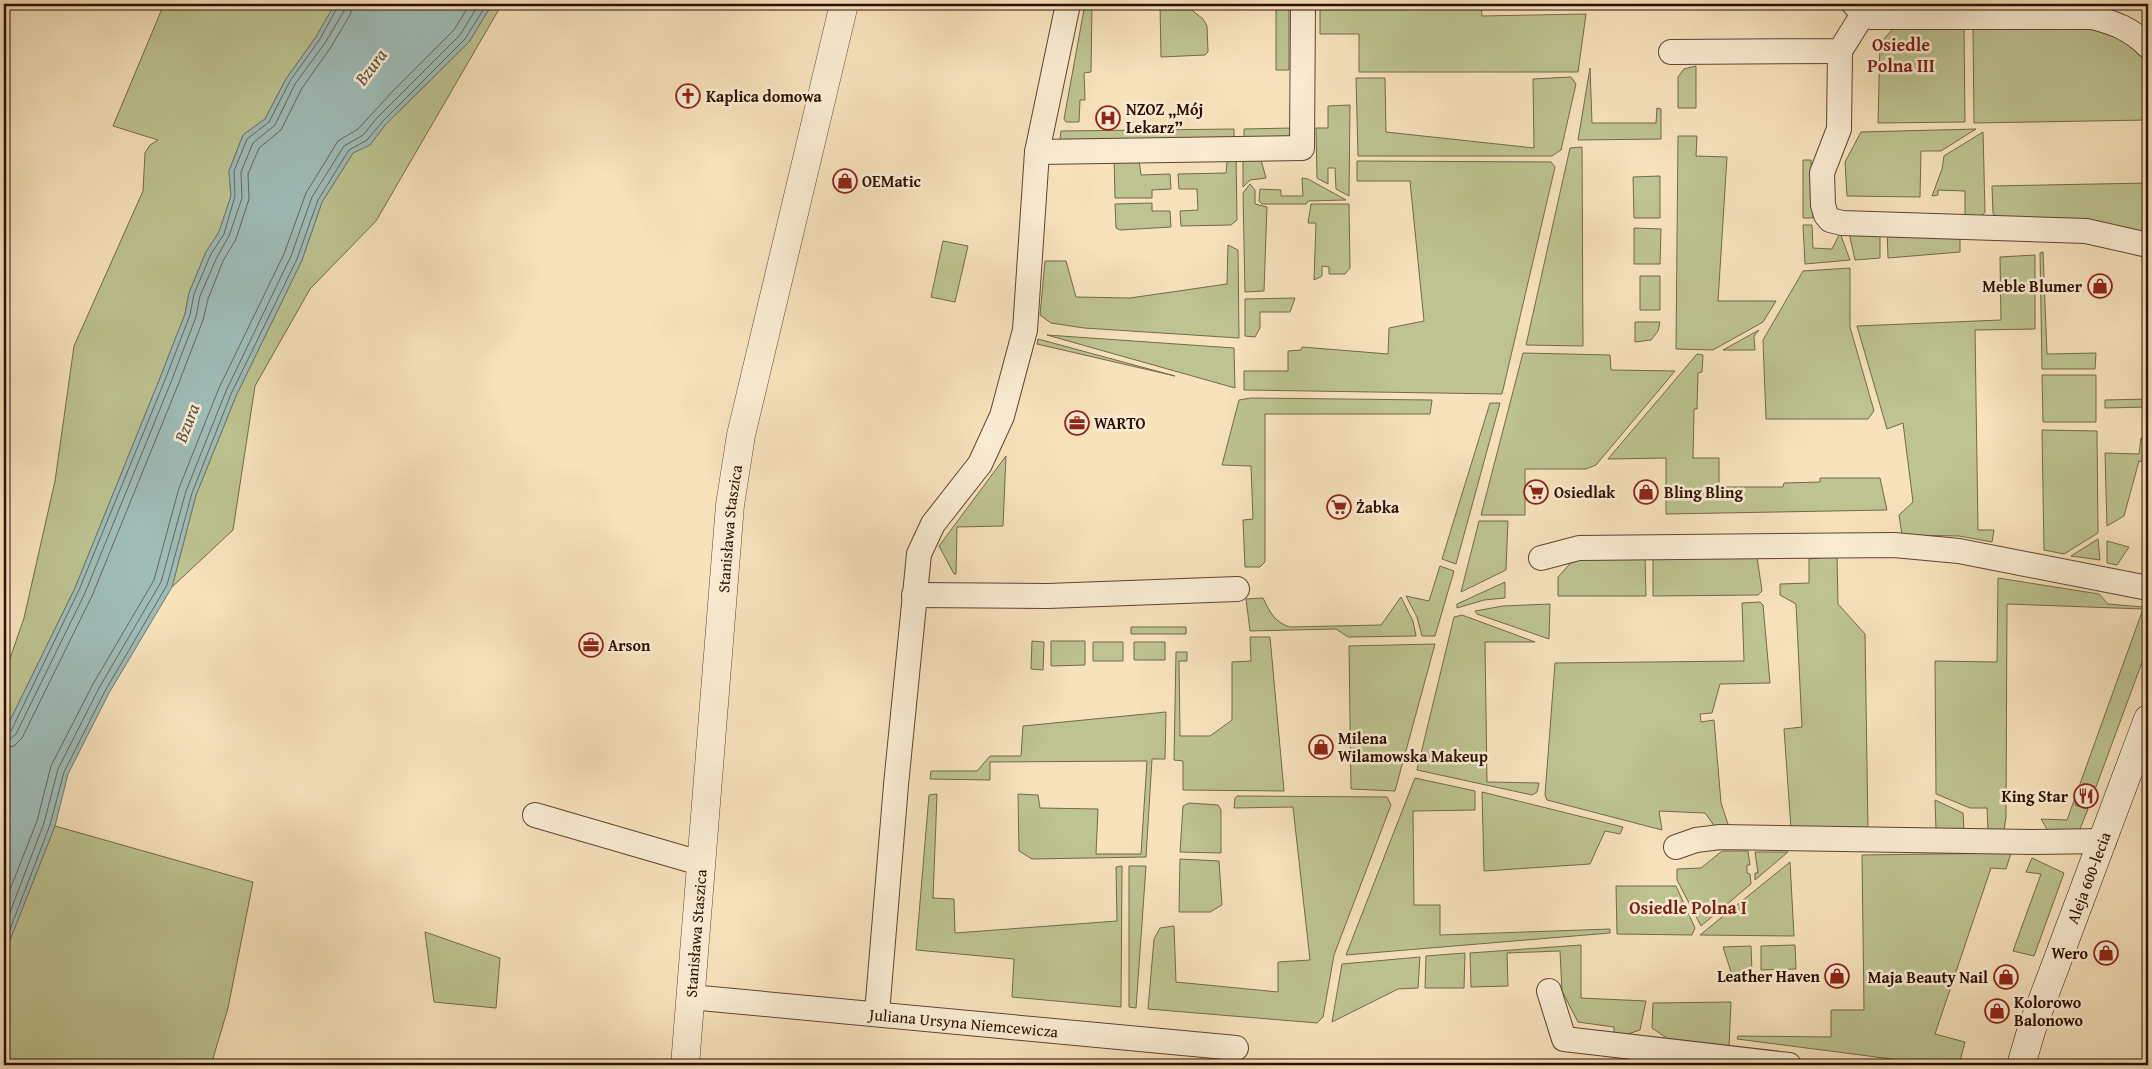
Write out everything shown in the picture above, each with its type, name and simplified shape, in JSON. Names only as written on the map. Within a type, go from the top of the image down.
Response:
[{"type":"street","name":"Stanisława Staszica","points":[[685,1065],[730,505],[740,444],[844,4]]},
{"type":"street","points":[[877,1013],[919,554],[933,524],[980,464],[1002,416],[1025,330],[1038,152],[1068,4]]},
{"type":"street","points":[[1038,152],[1302,148],[1303,4]]},
{"type":"street","points":[[2148,46],[2134,32],[2120,25],[2092,17],[1871,17],[1858,9],[1840,51],[1838,129],[1822,174],[1823,205],[1826,215],[1830,220],[1842,224],[2086,231],[2148,245]]},
{"type":"street","points":[[1671,52],[1840,51]]},
{"type":"street","points":[[1540,558],[1579,548],[1894,545],[1959,552],[2148,588]]},
{"type":"street","points":[[914,594],[1048,596],[1237,589]]},
{"type":"street","name":"Aleja 600-lecia","points":[[2021,1065],[2032,1028],[2148,720]]},
{"type":"street","points":[[535,815],[700,863]]},
{"type":"street","points":[[1676,847],[1696,840],[1720,837],[2033,842],[2104,841]]},
{"type":"street","points":[[1549,991],[1564,1039],[1789,1065]]},
{"type":"street","name":"Juliana Ursyna Niemcewicza","points":[[690,997],[1236,1048]]},
{"type":"green space","points":[[164,4],[335,4],[316,37],[286,79],[265,119],[243,135],[229,171],[231,196],[219,232],[206,252],[189,293],[185,314],[75,588],[4,733],[4,676],[24,618],[55,481],[74,346],[143,191],[145,153],[150,145],[158,140],[113,126]]},
{"type":"green space","points":[[492,4],[502,4],[376,221],[310,289],[255,386],[233,530],[172,587],[196,495],[236,396],[302,260],[322,202],[353,153],[370,144],[385,125],[469,42]]},
{"type":"green space","points":[[1085,4],[1092,4],[1091,72],[1084,73],[1085,100],[1080,100],[1079,122],[1066,122],[1064,119]]},
{"type":"green space","points":[[1160,4],[1184,4],[1203,19],[1207,26],[1208,52],[1205,55],[1161,57]]},
{"type":"green space","points":[[1276,4],[1289,4],[1289,70],[1276,70]]},
{"type":"green space","points":[[1320,4],[1481,4],[1482,16],[1586,14],[1578,72],[1359,72],[1359,34],[1320,34]]},
{"type":"green space","points":[[2073,22],[2122,32],[2148,60],[2148,120],[1974,123],[1973,29]]},
{"type":"green space","points":[[1893,29],[1964,29],[1965,122],[1878,123],[1880,43]]},
{"type":"green space","points":[[1696,66],[1696,108],[1678,108],[1678,77],[1684,69]]},
{"type":"green space","points":[[1590,68],[1592,123],[1656,123],[1657,108],[1661,109],[1661,139],[1578,140]]},
{"type":"green space","points":[[1571,77],[1576,84],[1561,150],[1552,156],[1358,156],[1356,78],[1385,78],[1386,132],[1534,148],[1533,79]]},
{"type":"green space","points":[[1350,105],[1349,196],[1336,189],[1335,168],[1328,168],[1328,184],[1317,178],[1316,128],[1328,128],[1328,106]]},
{"type":"green space","points":[[1292,128],[1292,139],[1244,141],[1244,129]]},
{"type":"green space","points":[[1234,129],[1234,141],[1065,141],[1060,139],[1061,131]]},
{"type":"green space","points":[[1976,129],[1941,151],[1921,151],[1920,197],[1847,196],[1845,162],[1861,132]]},
{"type":"green space","points":[[1983,132],[1985,212],[1981,217],[1965,220],[1965,191],[1938,190],[1938,195],[1932,196],[1942,169],[1944,156]]},
{"type":"green space","points":[[1678,136],[1697,136],[1696,156],[1727,157],[1718,301],[1776,301],[1763,322],[1713,350],[1676,349]]},
{"type":"green space","points":[[1582,147],[1583,346],[1526,345],[1570,148]]},
{"type":"green space","points":[[1236,154],[1237,220],[1231,225],[1181,226],[1180,211],[1198,210],[1197,189],[1179,189],[1178,174],[1226,173],[1227,162]]},
{"type":"green space","points":[[1243,154],[1260,156],[1266,178],[1250,180],[1243,187]]},
{"type":"green space","points":[[1114,155],[1139,160],[1141,175],[1170,174],[1171,189],[1152,190],[1152,198],[1115,198]]},
{"type":"green space","points":[[1803,160],[1811,160],[1813,218],[1803,218]]},
{"type":"green space","points":[[1357,161],[1551,162],[1555,167],[1502,394],[1244,390],[1244,371],[1288,371],[1288,351],[1301,350],[1302,347],[1388,354],[1389,328],[1424,321],[1410,181],[1357,181]]},
{"type":"green space","points":[[1660,176],[1660,218],[1634,218],[1633,177]]},
{"type":"green space","points":[[1302,178],[1308,179],[1346,200],[1308,201],[1306,204],[1262,204],[1259,201],[1260,189],[1281,190],[1281,196],[1303,196]]},
{"type":"green space","points":[[2148,183],[2148,239],[1998,220],[1993,213],[1992,186]]},
{"type":"green space","points":[[1250,184],[1255,190],[1255,204],[1267,207],[1264,291],[1245,292],[1243,193]]},
{"type":"green space","points":[[1152,203],[1152,211],[1170,211],[1171,227],[1120,230],[1116,228],[1115,204]]},
{"type":"green space","points":[[1311,204],[1349,204],[1350,268],[1345,274],[1329,274],[1329,267],[1322,266],[1322,276],[1314,280],[1316,223],[1308,223]]},
{"type":"green space","points":[[1803,225],[1812,225],[1813,248],[1832,249],[1840,233],[1850,260],[1805,264]]},
{"type":"green space","points":[[1634,228],[1661,229],[1660,264],[1634,264]]},
{"type":"green space","points":[[1848,228],[1880,229],[1880,258],[1855,260]]},
{"type":"green space","points":[[1887,229],[1960,231],[1960,252],[1888,258]]},
{"type":"green space","points":[[943,241],[968,246],[955,302],[931,297]]},
{"type":"green space","points":[[1228,245],[1238,250],[1239,338],[1084,328],[1051,323],[1040,315],[1045,261],[1066,261],[1076,297],[1130,298],[1227,284]]},
{"type":"green space","points":[[2043,252],[2047,354],[2096,353],[2095,369],[2042,369],[2040,253]]},
{"type":"green space","points":[[2035,255],[2035,329],[1975,330],[1978,530],[1994,530],[1992,542],[1959,536],[1902,535],[1899,515],[1913,502],[1903,423],[1887,429],[1857,326],[2001,320],[2000,257]]},
{"type":"green space","points":[[1850,268],[1850,327],[1874,411],[1868,419],[1766,419],[1763,340],[1803,271]]},
{"type":"green space","points":[[1640,276],[1660,276],[1660,310],[1640,310]]},
{"type":"green space","points":[[1295,298],[1290,312],[1260,312],[1260,328],[1255,337],[1245,336],[1245,299]]},
{"type":"green space","points":[[1635,322],[1660,322],[1658,331],[1651,340],[1635,342]]},
{"type":"green space","points":[[1759,330],[1754,336],[1755,350],[1723,350]]},
{"type":"green space","points":[[1047,335],[1234,348],[1235,388]]},
{"type":"green space","points":[[1038,339],[1175,376],[1037,344]]},
{"type":"green space","points":[[1523,353],[1610,355],[1611,370],[1675,371],[1596,465],[1586,469],[1525,469],[1525,515],[1481,515]]},
{"type":"green space","points":[[1697,354],[1703,355],[1702,372],[1698,373],[1697,409],[1694,409],[1693,458],[1719,458],[1719,487],[1783,487],[1784,483],[1820,482],[1820,478],[1880,478],[1887,510],[1666,514],[1666,458],[1608,459]]},
{"type":"green space","points":[[2042,375],[2096,375],[2096,422],[2043,422]]},
{"type":"green space","points":[[1251,398],[1432,400],[1430,414],[1265,414],[1265,562],[1260,567],[1245,567],[1243,520],[1253,519],[1251,466],[1222,465],[1239,400]]},
{"type":"green space","points":[[2148,399],[2148,422],[2146,422],[2147,407],[2105,408],[2105,400]]},
{"type":"green space","points":[[1490,403],[1500,403],[1456,564],[1442,559]]},
{"type":"green space","points":[[2042,430],[2097,431],[2098,533],[2064,554],[2044,550]]},
{"type":"green space","points":[[2141,438],[2148,438],[2148,463],[2139,461],[2124,516],[2107,526],[2105,453],[2139,454]]},
{"type":"green space","points":[[1006,456],[1003,526],[957,527],[956,574],[954,574],[939,546]]},
{"type":"green space","points":[[1479,521],[1508,521],[1506,570],[1461,592]]},
{"type":"green space","points":[[2098,539],[2100,560],[2071,556]]},
{"type":"green space","points":[[2107,541],[2129,547],[2117,565],[2107,563]]},
{"type":"green space","points":[[1837,556],[1838,604],[1865,634],[1868,829],[1791,829],[1784,729],[1802,727],[1796,604],[1780,595],[1780,584],[1809,583],[1809,559]]},
{"type":"green space","points":[[1645,557],[1646,596],[1558,596],[1558,577],[1575,558]]},
{"type":"green space","points":[[1653,557],[1757,557],[1762,591],[1758,595],[1653,596]]},
{"type":"green space","points":[[1440,566],[1454,571],[1435,636],[1422,636],[1417,617],[1406,596],[1429,601]]},
{"type":"green space","points":[[1998,578],[2099,594],[2108,604],[2143,607],[2148,618],[2148,646],[2096,787],[2083,784],[2075,805],[2088,809],[2080,829],[2071,834],[2048,831],[2041,819],[2067,820],[2143,609],[2007,604],[2006,817],[2004,830],[1988,830],[1987,808],[1970,808],[1936,794],[1935,661],[1997,662]]},
{"type":"green space","points":[[1505,582],[1505,598],[1484,600],[1457,608],[1457,604]]},
{"type":"green space","points":[[1401,597],[1413,621],[1416,636],[1348,637],[1336,629],[1250,631],[1246,599],[1263,598],[1276,619],[1290,627],[1381,625]]},
{"type":"green space","points":[[1760,602],[1763,605],[1770,683],[1720,684],[1712,713],[1700,714],[1701,722],[1714,720],[1721,803],[1729,827],[1715,827],[1705,813],[1659,811],[1662,830],[1547,800],[1545,795],[1555,663],[1744,661],[1742,603]]},
{"type":"green space","points":[[1550,604],[1549,639],[1477,614],[1475,611],[1503,606]]},
{"type":"green space","points":[[1462,615],[1535,642],[1485,642],[1487,782],[1539,783],[1537,792],[1532,795],[1417,770],[1454,617]]},
{"type":"green space","points":[[1131,627],[1186,627],[1186,634],[1131,634]]},
{"type":"green space","points":[[1250,637],[1270,637],[1284,791],[1183,790],[1183,761],[1174,760],[1176,652],[1187,652],[1187,661],[1179,661],[1180,736],[1210,736],[1232,720],[1232,662],[1251,661]]},
{"type":"green space","points":[[1032,641],[1044,642],[1043,670],[1031,669]]},
{"type":"green space","points":[[1051,641],[1085,641],[1085,665],[1051,666]]},
{"type":"green space","points":[[1093,642],[1123,642],[1123,661],[1093,661]]},
{"type":"green space","points":[[1134,642],[1165,642],[1165,660],[1134,660]]},
{"type":"green space","points":[[1435,644],[1395,791],[1351,789],[1349,646]]},
{"type":"green space","points":[[1166,712],[1165,759],[1152,759],[1146,857],[1032,859],[1019,851],[1018,794],[1038,795],[1040,808],[1098,809],[1096,854],[1141,854],[1147,761],[990,762],[990,780],[930,779],[931,771],[977,771],[990,756],[1021,756],[1023,726]]},
{"type":"green space","points":[[1415,778],[1475,791],[1475,810],[1413,811],[1414,905],[1440,905],[1440,935],[1610,929],[1610,933],[1346,955]]},
{"type":"green space","points":[[1482,792],[1623,827],[1620,834],[1605,831],[1590,864],[1484,871]]},
{"type":"green space","points":[[937,794],[933,898],[954,899],[955,933],[1117,921],[1116,867],[1122,866],[1121,1007],[1012,997],[1014,959],[916,950],[929,795]]},
{"type":"green space","points":[[1237,796],[1387,797],[1391,805],[1334,955],[1323,1017],[1317,1023],[1148,1009],[1154,939],[1160,928],[1174,926],[1176,982],[1278,992],[1278,962],[1310,960],[1293,807],[1234,808]]},
{"type":"green space","points":[[1935,800],[1963,813],[1964,830],[1936,830]]},
{"type":"green space","points":[[1189,803],[1218,805],[1221,810],[1221,853],[1180,852],[1183,806]]},
{"type":"green space","points":[[55,826],[253,882],[228,1008],[211,1065],[4,1065],[4,955]]},
{"type":"green space","points":[[1722,851],[1748,851],[1750,865],[1747,865],[1747,873],[1750,874],[1751,884],[1701,926],[1677,880],[1677,869],[1701,868]]},
{"type":"green space","points":[[1755,852],[1788,852],[1755,880],[1755,873],[1758,873]]},
{"type":"green space","points":[[2011,853],[2006,869],[1991,868],[1935,1034],[1965,1042],[1959,1065],[1938,1065],[1737,1039],[1738,1036],[1831,1037],[1831,1010],[1864,1010],[1862,855]]},
{"type":"green space","points":[[2032,858],[2064,873],[2034,956],[2013,951],[2041,874],[2026,872]]},
{"type":"green space","points":[[1180,859],[1219,861],[1222,905],[1210,912],[1179,912]]},
{"type":"green space","points":[[1790,862],[1794,936],[1700,935]]},
{"type":"green space","points":[[1129,866],[1146,866],[1136,1008],[1129,1007]]},
{"type":"green space","points":[[1616,886],[1676,886],[1695,928],[1692,935],[1617,934]]},
{"type":"green space","points":[[425,932],[500,958],[496,1008],[434,1002]]},
{"type":"green space","points":[[1581,945],[1581,998],[1646,1001],[1640,1030],[1625,1035],[1614,1034],[1614,1027],[1578,1022],[1562,991],[1560,951],[1507,953],[1508,986],[1471,987],[1470,953]]},
{"type":"green space","points":[[1795,945],[1796,969],[1761,970],[1761,946]]},
{"type":"green space","points":[[1751,946],[1752,973],[1741,983],[1735,984],[1723,947]]},
{"type":"green space","points":[[1465,953],[1464,988],[1425,988],[1426,956]]},
{"type":"green space","points":[[1420,957],[1418,988],[1398,989],[1332,1022],[1342,964]]},
{"type":"green space","points":[[1731,1002],[1729,1047],[1668,1039],[1652,1028],[1653,1003]]},
{"type":"green space","points":[[1386,1060],[1544,1060],[1543,1065],[1386,1063]]},
{"type":"water","name":"Bzura","points":[[335,4],[492,4],[469,42],[385,125],[370,145],[353,153],[322,202],[302,260],[236,396],[196,495],[172,587],[109,693],[68,774],[55,826],[4,955],[4,733],[75,588],[185,314],[189,293],[206,252],[219,232],[231,196],[229,171],[243,135],[265,119],[286,79],[316,37]]},
{"type":"place","name":"Kaplica domowa","points":[[688,96]]},
{"type":"place","name":"NZOZ „Mój Lekarz”","points":[[1108,118]]},
{"type":"place","name":"OEMatic","points":[[845,181]]},
{"type":"place","name":"Meble Blumer","points":[[2100,286]]},
{"type":"place","name":"WARTO","points":[[1077,423]]},
{"type":"place","name":"Osiedlak","points":[[1536,492]]},
{"type":"place","name":"Bling Bling","points":[[1646,492]]},
{"type":"place","name":"Żabka","points":[[1339,507]]},
{"type":"place","name":"Arson","points":[[591,645]]},
{"type":"place","name":"Milena Wilamowska Makeup","points":[[1321,747]]},
{"type":"place","name":"King Star","points":[[2086,796]]},
{"type":"place","name":"Wero","points":[[2106,953]]},
{"type":"place","name":"Leather Haven","points":[[1837,976]]},
{"type":"place","name":"Maja Beauty Nail","points":[[2006,977]]},
{"type":"place","name":"Kolorowo Balonowo","points":[[1997,1011]]},
{"type":"district","name":"Osiedle Polna III","points":[[1901,55]]},
{"type":"district","name":"Osiedle Polna I","points":[[1688,908]]}]
